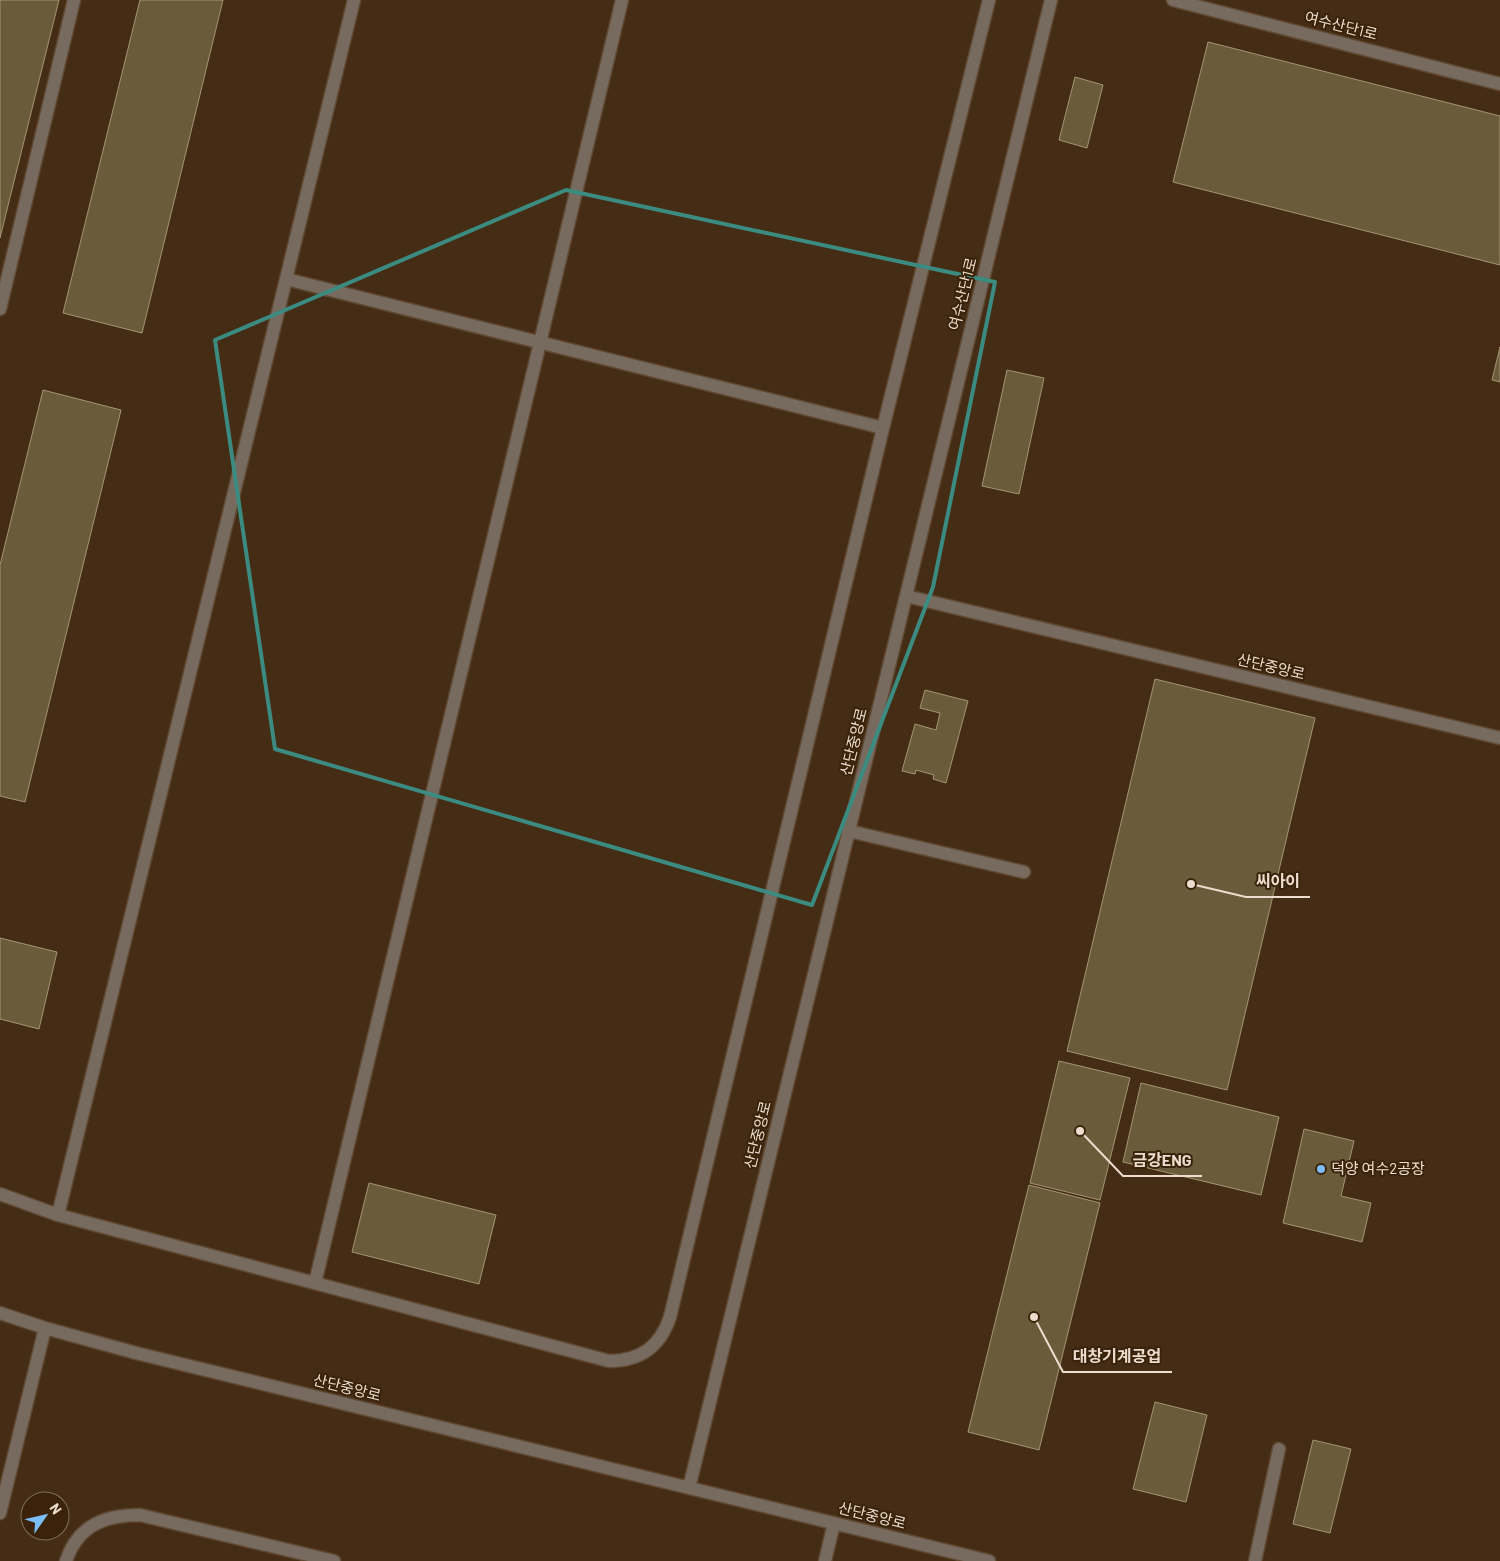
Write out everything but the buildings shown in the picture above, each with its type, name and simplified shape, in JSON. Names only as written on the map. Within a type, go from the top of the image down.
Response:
[{"type":"street","points":[[0,309],[74,0]]},
{"type":"street","points":[[58,1215],[354,0]]},
{"type":"street","points":[[315,1283],[622,0]]},
{"type":"street","points":[[0,1194],[58,1215],[609,1361],[618,1361],[639,1355],[661,1338],[672,1308],[883,428],[990,0]]},
{"type":"street","name":"여수산단1로","points":[[906,596],[1051,0]]},
{"type":"street","name":"여수산단1로","points":[[1173,0],[1500,84]]},
{"type":"street","points":[[286,279],[883,428]]},
{"type":"street","name":"산단중앙로","points":[[689,1488],[906,596],[1500,738]]},
{"type":"street","points":[[849,831],[1024,872]]},
{"type":"street","name":"산단중앙로","points":[[0,1313],[45,1328],[136,1353],[989,1561]]},
{"type":"street","points":[[0,1513],[45,1328]]},
{"type":"street","points":[[1255,1561],[1279,1448]]},
{"type":"street","points":[[66,1561],[74,1542],[89,1527],[101,1521],[125,1515],[151,1517],[334,1561]]},
{"type":"street","points":[[824,1561],[834,1523]]},
{"type":"highlighted area","points":[[566,190],[995,282],[933,587],[812,905],[275,749],[215,340]]},
{"type":"place","name":"씨아이","points":[[1191,884]]},
{"type":"place","name":"금강ENG","points":[[1080,1131]]},
{"type":"place","name":"덕양 여수2공장","points":[[1321,1169]]},
{"type":"place","name":"대창기계공업","points":[[1034,1317]]}]
